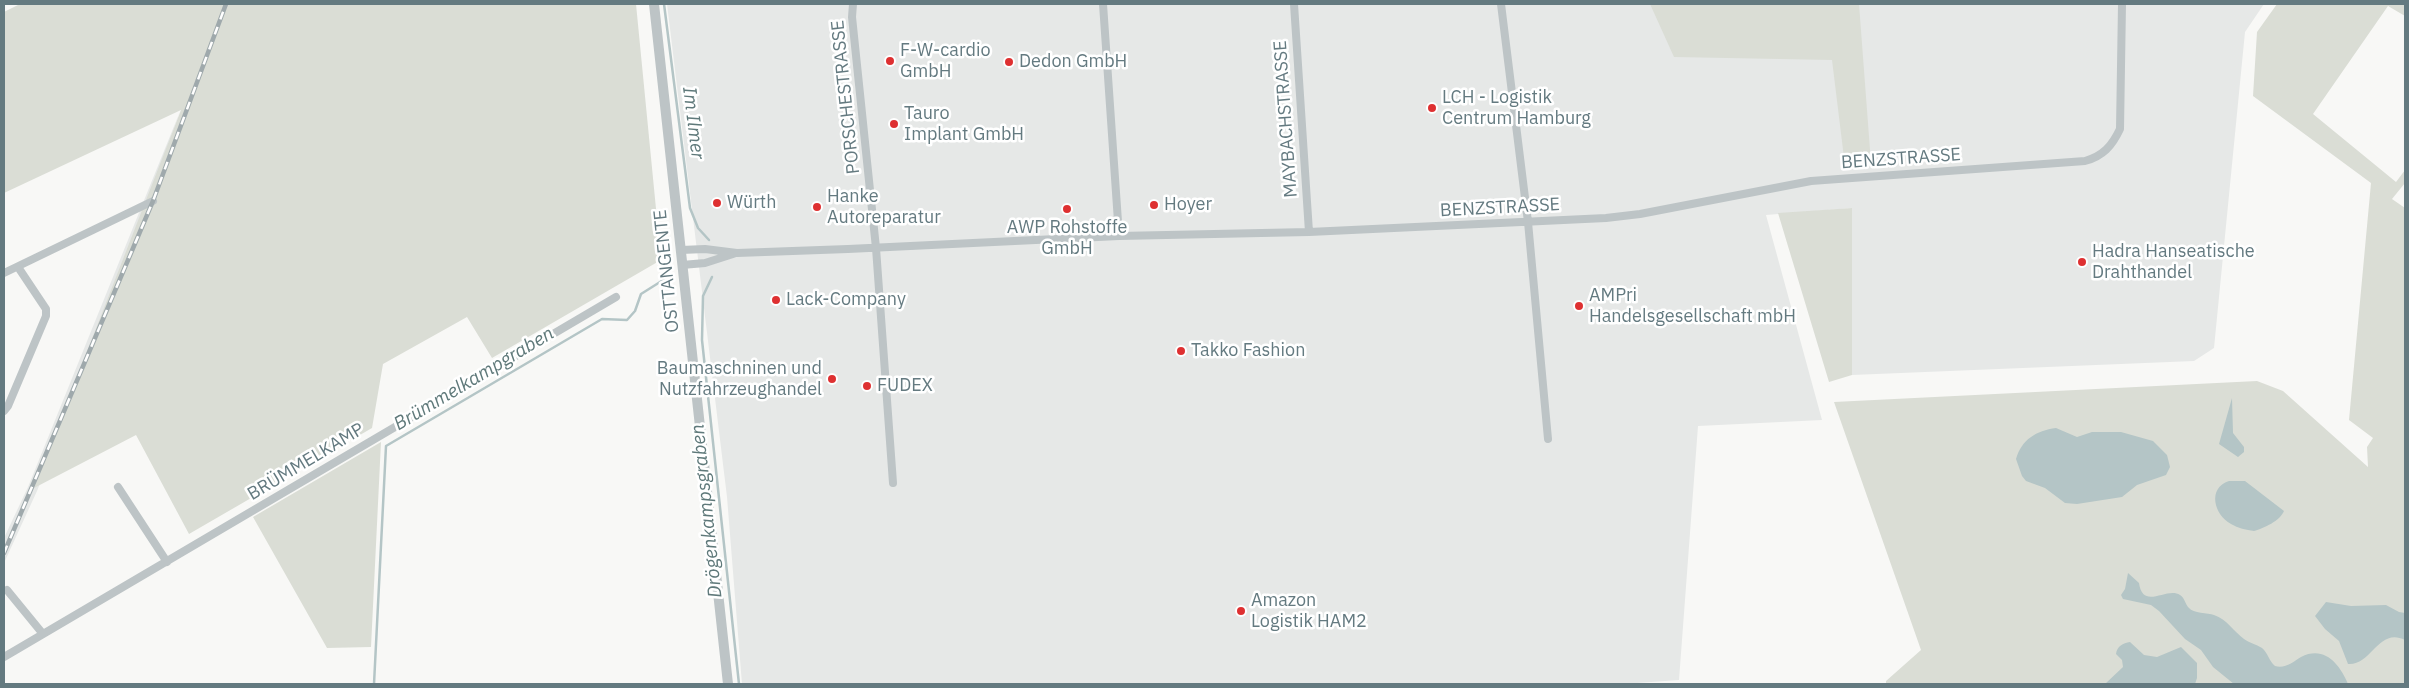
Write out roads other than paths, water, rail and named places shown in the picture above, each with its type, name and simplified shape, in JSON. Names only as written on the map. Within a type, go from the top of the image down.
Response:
[{"type":"street","name":"OSTTANGENTE","points":[[654,4],[728,684]]},
{"type":"street","name":"PORSCHESTRASSE","points":[[853,4],[852,17],[876,248],[893,483]]},
{"type":"street","points":[[1103,4],[1120,236]]},
{"type":"street","name":"MAYBACHSTRASSE","points":[[1294,4],[1309,232]]},
{"type":"street","points":[[1501,4],[1528,222],[1548,439]]},
{"type":"street","name":"BENZSTRASSE","points":[[681,250],[705,249],[737,253],[1120,236],[1309,232],[1624,217],[1811,181],[2070,163],[2097,158],[2114,142],[2120,129],[2122,4]]},
{"type":"street","points":[[4,273],[153,201]]},
{"type":"street","name":"BENZSTRASSE","points":[[682,265],[704,263],[737,253]]},
{"type":"street","points":[[4,411],[8,406],[46,316],[46,309],[18,267]]},
{"type":"street","name":"BRÜMMELKAMP","points":[[4,657],[616,297]]},
{"type":"street","points":[[118,487],[167,562]]},
{"type":"street","points":[[7,590],[43,634]]},
{"type":"waterway","name":"Im Ilmer","points":[[664,4],[690,208],[698,228],[709,240]]},
{"type":"waterway","name":"Brümmelkampgraben","points":[[374,684],[386,446],[602,319],[627,320],[635,311],[641,294],[668,277]]},
{"type":"waterway","name":"Drögenkampsgraben","points":[[712,277],[703,296],[702,340],[739,684]]},
{"type":"railway","points":[[4,553],[153,201],[226,4]]},
{"type":"place","name":"F-W-cardio GmbH","points":[[890,61]]},
{"type":"place","name":"Dedon GmbH","points":[[1009,62]]},
{"type":"place","name":"LCH - Logistik Centrum Hamburg","points":[[1432,108]]},
{"type":"place","name":"Tauro Implant GmbH","points":[[894,124]]},
{"type":"place","name":"Würth","points":[[717,203]]},
{"type":"place","name":"Hoyer","points":[[1154,205]]},
{"type":"place","name":"Hanke Autoreparatur","points":[[817,207]]},
{"type":"place","name":"AWP Rohstoffe GmbH","points":[[1067,209]]},
{"type":"place","name":"Hadra Hanseatische Drahthandel","points":[[2082,262]]},
{"type":"place","name":"Lack-Company","points":[[776,300]]},
{"type":"place","name":"AMPri Handelsgesellschaft mbH","points":[[1579,306]]},
{"type":"place","name":"Takko Fashion","points":[[1181,351]]},
{"type":"place","name":"Baumaschninen und Nutzfahrzeughandel","points":[[832,379]]},
{"type":"place","name":"FUDEX","points":[[867,386]]},
{"type":"place","name":"Amazon Logistik HAM2","points":[[1241,611]]}]
